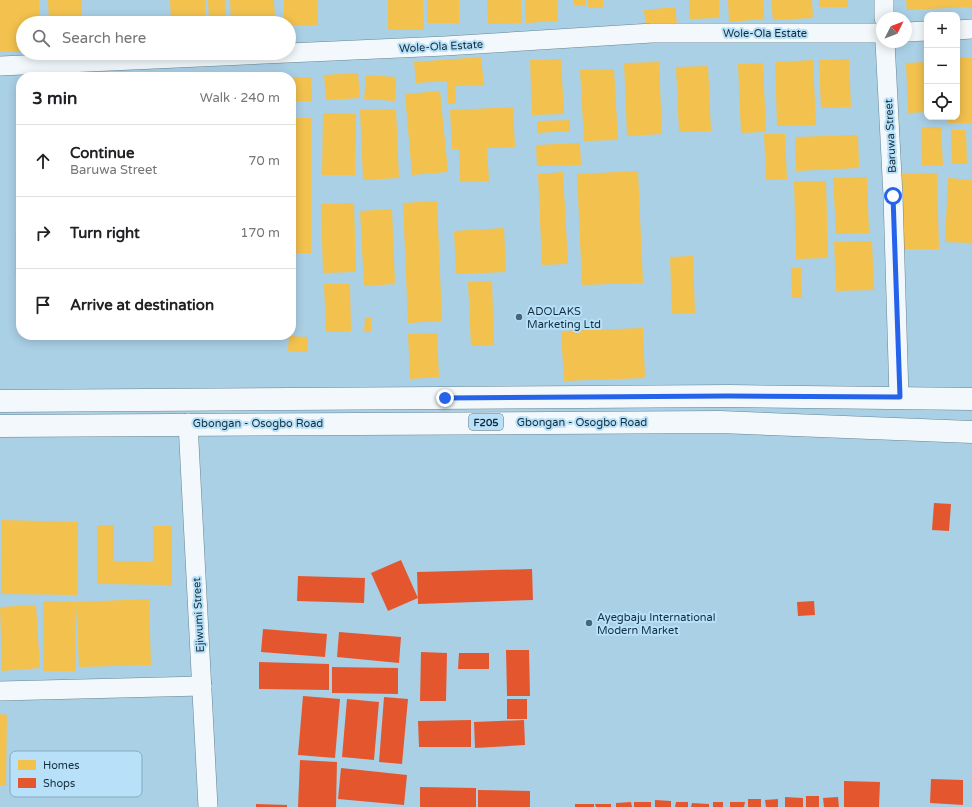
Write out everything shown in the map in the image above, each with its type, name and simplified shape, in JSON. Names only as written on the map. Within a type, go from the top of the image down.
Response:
[{"type":"main road","points":[[0,401],[728,396],[972,399]]},
{"type":"main road","name":"Gbongan - Osogbo Road","points":[[0,426],[188,423],[712,422],[972,432]]},
{"type":"street","points":[[884,0],[884,12]]},
{"type":"street","points":[[960,30],[972,29]]},
{"type":"street","points":[[912,32],[924,31]]},
{"type":"street","name":"Wole-Ola Estate","points":[[296,53],[445,46],[652,33],[876,32]]},
{"type":"street","name":"Baruwa Street","points":[[885,48],[893,196],[900,397]]},
{"type":"street","name":"Wole-Ola Estate","points":[[0,66],[134,60]]},
{"type":"street","name":"Ejiwumi Street","points":[[188,423],[208,807]]},
{"type":"street","points":[[0,691],[202,686]]},
{"type":"building: Homes","points":[[0,0],[39,0],[40,16],[16,16],[16,52],[0,52]]},
{"type":"building: Homes","points":[[48,0],[82,0],[82,16],[49,16]]},
{"type":"building: Homes","points":[[170,0],[205,0],[205,16],[171,16]]},
{"type":"building: Homes","points":[[208,0],[225,0],[226,16],[209,16]]},
{"type":"building: Homes","points":[[230,0],[274,0],[275,16],[231,16]]},
{"type":"building: Homes","points":[[284,0],[317,0],[318,25],[296,26],[296,16],[284,16]]},
{"type":"building: Homes","points":[[388,0],[423,0],[424,30],[388,30]]},
{"type":"building: Homes","points":[[427,0],[459,0],[459,23],[427,23]]},
{"type":"building: Homes","points":[[487,0],[521,0],[522,23],[488,24]]},
{"type":"building: Homes","points":[[525,0],[557,0],[558,21],[526,23]]},
{"type":"building: Homes","points":[[574,0],[586,0],[585,6],[574,5]]},
{"type":"building: Homes","points":[[588,0],[603,0],[603,8],[588,7]]},
{"type":"building: Homes","points":[[689,0],[719,0],[719,18],[690,19]]},
{"type":"building: Homes","points":[[728,0],[763,0],[764,19],[729,22]]},
{"type":"building: Homes","points":[[771,0],[812,0],[813,18],[773,20]]},
{"type":"building: Homes","points":[[819,0],[848,0],[848,7],[819,7]]},
{"type":"building: Homes","points":[[906,0],[972,0],[972,7],[907,10]]},
{"type":"building: Homes","points":[[675,7],[677,24],[646,27],[644,10]]},
{"type":"building: Homes","points":[[481,57],[484,85],[455,86],[456,103],[448,104],[447,81],[416,83],[414,62]]},
{"type":"building: Homes","points":[[960,57],[972,58],[972,123],[948,123],[948,120],[960,120]]},
{"type":"building: Homes","points":[[561,59],[564,114],[532,115],[530,60]]},
{"type":"building: Homes","points":[[849,59],[851,107],[821,108],[819,60]]},
{"type":"building: Homes","points":[[813,60],[816,125],[777,126],[775,62]]},
{"type":"building: Homes","points":[[659,62],[662,134],[627,136],[624,63]]},
{"type":"building: Homes","points":[[924,62],[924,112],[908,113],[906,63]]},
{"type":"building: Homes","points":[[763,63],[766,132],[741,133],[738,64]]},
{"type":"building: Homes","points":[[708,66],[711,131],[679,132],[676,67]]},
{"type":"building: Homes","points":[[614,69],[618,140],[584,141],[580,70]]},
{"type":"building: Homes","points":[[358,73],[360,98],[326,100],[324,75]]},
{"type":"building: Homes","points":[[366,75],[396,77],[395,101],[364,99]]},
{"type":"building: Homes","points":[[296,77],[311,77],[312,101],[296,101]]},
{"type":"building: Homes","points":[[440,91],[448,172],[412,175],[405,94]]},
{"type":"building: Homes","points":[[513,107],[515,147],[487,148],[489,181],[460,182],[459,149],[452,149],[450,110]]},
{"type":"building: Homes","points":[[396,109],[399,178],[363,180],[360,110]]},
{"type":"building: Homes","points":[[323,113],[356,114],[355,175],[322,175]]},
{"type":"building: Homes","points":[[296,118],[311,118],[311,253],[296,253]]},
{"type":"building: Homes","points":[[570,120],[570,131],[537,133],[537,121]]},
{"type":"building: Homes","points":[[921,127],[941,127],[943,165],[922,166]]},
{"type":"building: Homes","points":[[951,130],[966,130],[967,164],[952,164]]},
{"type":"building: Homes","points":[[764,134],[785,134],[787,179],[766,180]]},
{"type":"building: Homes","points":[[858,135],[859,168],[796,171],[795,137]]},
{"type":"building: Homes","points":[[580,143],[581,165],[537,166],[536,145]]},
{"type":"building: Homes","points":[[638,171],[643,283],[582,285],[577,174]]},
{"type":"building: Homes","points":[[563,172],[568,264],[542,265],[538,174]]},
{"type":"building: Homes","points":[[937,173],[939,249],[904,249],[902,174]]},
{"type":"building: Homes","points":[[867,177],[869,233],[836,234],[833,178]]},
{"type":"building: Homes","points":[[948,178],[972,180],[972,243],[945,242]]},
{"type":"building: Homes","points":[[794,181],[826,181],[828,258],[796,259]]},
{"type":"building: Homes","points":[[437,201],[442,321],[408,323],[403,203]]},
{"type":"building: Homes","points":[[354,203],[356,272],[323,273],[321,204]]},
{"type":"building: Homes","points":[[392,209],[395,284],[364,286],[360,211]]},
{"type":"building: Homes","points":[[504,228],[506,272],[456,274],[454,231]]},
{"type":"building: Homes","points":[[15,232],[16,232],[16,277]]},
{"type":"building: Homes","points":[[872,241],[874,290],[836,291],[834,242]]},
{"type":"building: Homes","points":[[693,256],[695,313],[672,314],[670,257]]},
{"type":"building: Homes","points":[[791,268],[801,268],[802,298],[792,298]]},
{"type":"building: Homes","points":[[492,281],[494,345],[471,346],[468,282]]},
{"type":"building: Homes","points":[[324,284],[350,284],[351,331],[326,332]]},
{"type":"building: Homes","points":[[365,318],[371,318],[371,332],[364,332]]},
{"type":"building: Homes","points":[[643,328],[645,378],[564,381],[561,331]]},
{"type":"building: Homes","points":[[437,333],[439,377],[410,379],[408,334]]},
{"type":"building: Homes","points":[[296,336],[308,337],[307,352],[288,351],[289,340],[296,340]]},
{"type":"building: Homes","points":[[2,520],[78,522],[77,595],[1,594]]},
{"type":"building: Homes","points":[[97,525],[114,525],[114,561],[153,562],[153,526],[172,526],[172,585],[97,584]]},
{"type":"building: Homes","points":[[149,599],[151,665],[79,667],[76,605],[76,671],[43,671],[43,601],[76,602]]},
{"type":"building: Homes","points":[[36,605],[40,668],[2,671],[0,607]]},
{"type":"building: Homes","points":[[0,714],[7,715],[6,786],[0,785]]},
{"type":"building: Shops","points":[[934,503],[951,504],[949,531],[932,530]]},
{"type":"building: Shops","points":[[401,560],[418,598],[388,611],[371,573]]},
{"type":"building: Shops","points":[[532,569],[533,600],[418,604],[417,572]]},
{"type":"building: Shops","points":[[298,576],[365,578],[364,603],[297,601]]},
{"type":"building: Shops","points":[[814,601],[815,615],[798,616],[797,602]]},
{"type":"building: Shops","points":[[263,629],[327,634],[325,657],[261,652]]},
{"type":"building: Shops","points":[[339,632],[401,637],[399,663],[337,657]]},
{"type":"building: Shops","points":[[506,650],[529,650],[530,696],[507,696]]},
{"type":"building: Shops","points":[[421,652],[447,653],[446,701],[420,701]]},
{"type":"building: Shops","points":[[459,653],[489,653],[489,669],[458,669]]},
{"type":"building: Shops","points":[[259,662],[329,664],[329,690],[259,689]]},
{"type":"building: Shops","points":[[332,667],[398,668],[398,694],[332,693]]},
{"type":"building: Shops","points":[[303,696],[340,699],[335,758],[298,755]]},
{"type":"building: Shops","points":[[384,697],[408,699],[402,764],[379,762]]},
{"type":"building: Shops","points":[[347,699],[379,702],[374,760],[342,757]]},
{"type":"building: Shops","points":[[507,699],[527,699],[527,719],[507,719]]},
{"type":"building: Shops","points":[[471,720],[471,747],[419,747],[418,721]]},
{"type":"building: Shops","points":[[524,720],[525,745],[475,748],[474,722]]},
{"type":"building: Shops","points":[[300,760],[337,762],[336,807],[298,807]]},
{"type":"building: Shops","points":[[341,768],[407,775],[404,805],[338,799]]},
{"type":"building: Shops","points":[[931,779],[963,780],[963,805],[930,803]]},
{"type":"building: Shops","points":[[844,781],[880,782],[879,807],[844,807]]},
{"type":"building: Shops","points":[[420,787],[476,788],[476,807],[420,807]]},
{"type":"building: Shops","points":[[478,790],[530,791],[530,807],[478,807]]},
{"type":"building: Shops","points":[[806,796],[819,796],[819,807],[806,807]]},
{"type":"building: Shops","points":[[785,797],[803,798],[803,807],[785,807]]},
{"type":"building: Shops","points":[[838,797],[839,807],[824,807],[823,798]]},
{"type":"building: Shops","points":[[748,799],[761,799],[761,807],[748,807]]},
{"type":"building: Shops","points":[[778,799],[778,807],[766,807],[765,800]]},
{"type":"building: Shops","points":[[655,800],[671,801],[671,807],[655,807]]},
{"type":"building: Shops","points":[[631,802],[632,807],[616,807],[616,803]]},
{"type":"building: Shops","points":[[634,802],[651,802],[651,807],[634,807]]},
{"type":"building: Shops","points":[[676,802],[688,802],[688,807],[675,807]]},
{"type":"building: Shops","points":[[713,802],[723,802],[723,807],[713,807]]},
{"type":"building: Shops","points":[[730,802],[745,802],[744,807],[730,807]]},
{"type":"building: Shops","points":[[692,803],[709,804],[709,807],[691,807]]},
{"type":"building: Shops","points":[[256,804],[287,805],[287,807],[256,807]]},
{"type":"building: Shops","points":[[575,804],[594,804],[594,807],[575,807]]},
{"type":"building: Shops","points":[[595,804],[611,804],[611,807],[596,807]]},
{"type":"place","name":"ADOLAKS Marketing Ltd","points":[[519,317]]},
{"type":"place","name":"Ayegbaju International Modern Market","points":[[589,623]]},
{"type":"route","points":[[445,398],[728,396],[900,397],[893,196]]}]
